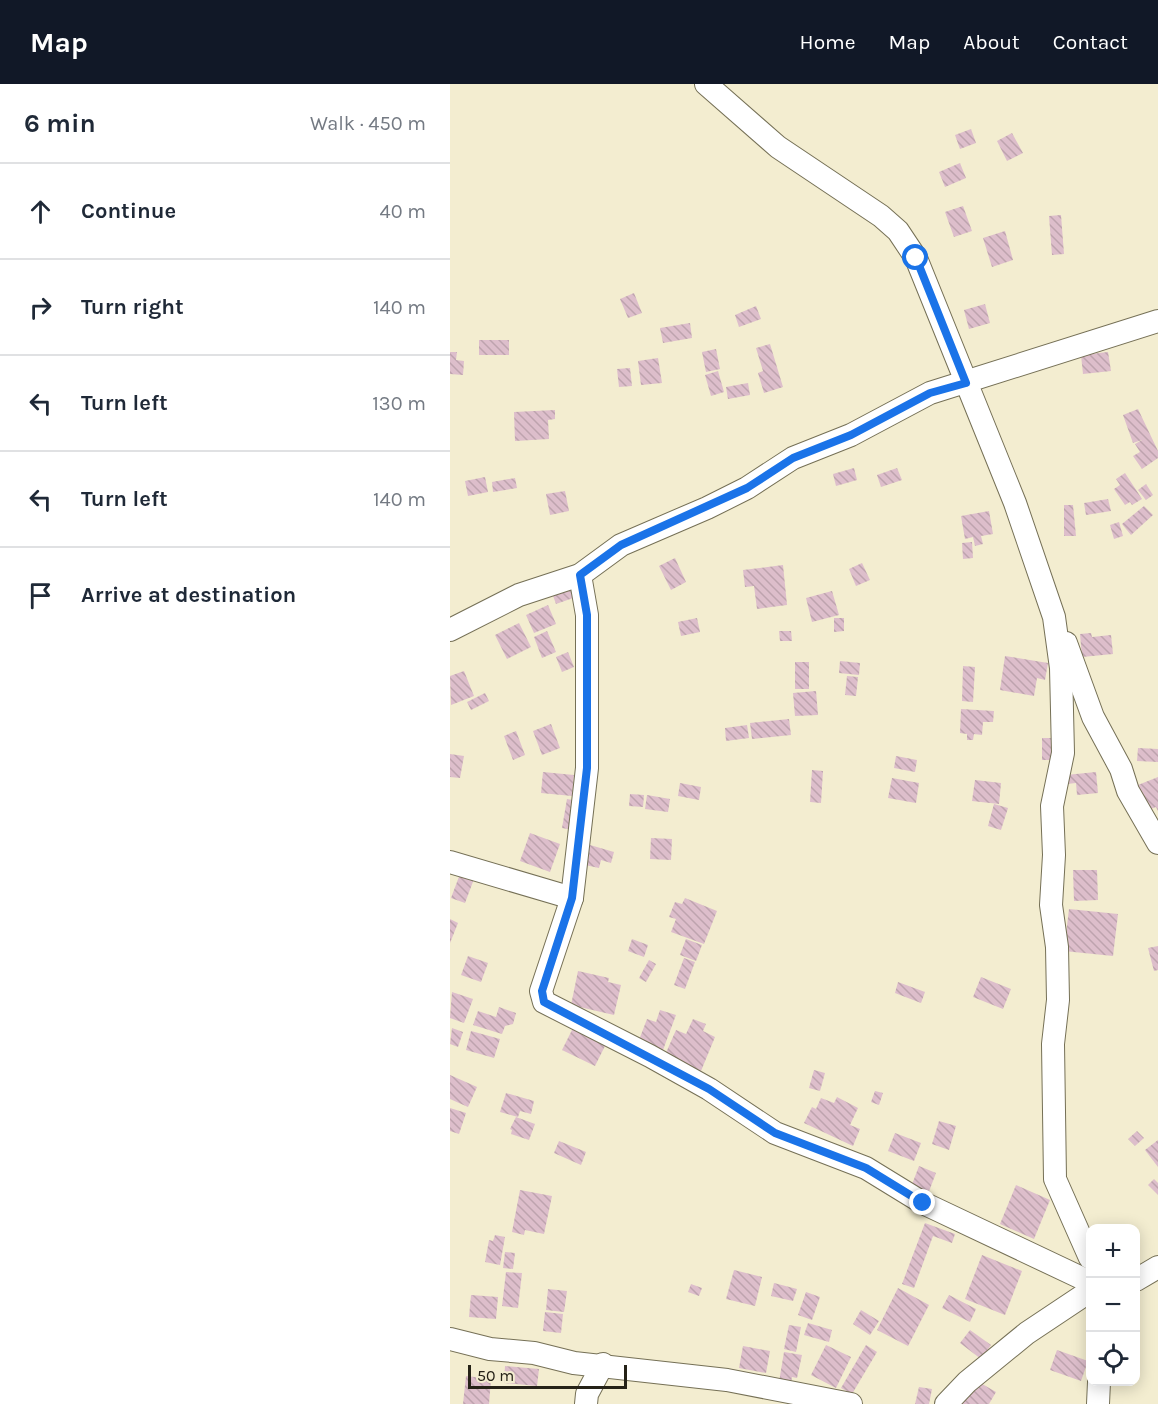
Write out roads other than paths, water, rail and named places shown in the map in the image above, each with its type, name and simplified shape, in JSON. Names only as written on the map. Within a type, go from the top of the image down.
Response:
[{"type":"street","points":[[706,84],[778,147],[881,216],[898,231],[916,258],[1016,503],[1054,617],[1074,660],[1093,717],[1121,769],[1128,791],[1158,843]]},
{"type":"street","points":[[450,630],[519,595],[580,575],[621,545],[737,493],[793,458],[851,435],[930,393],[1158,321]]},
{"type":"street","points":[[580,575],[587,615],[587,768],[572,898],[542,991],[544,1002],[670,1067],[775,1133],[866,1168],[923,1203],[1086,1280]]},
{"type":"street","points":[[1054,617],[1061,668],[1063,753],[1052,806],[1054,855],[1051,906],[1057,946],[1058,1000],[1053,1044],[1055,1179],[1086,1249]]},
{"type":"street","points":[[450,862],[572,898]]},
{"type":"street","points":[[1139,1278],[1158,1267]]},
{"type":"street","points":[[946,1404],[967,1382],[1027,1333],[1086,1294]]},
{"type":"street","points":[[450,1339],[490,1349],[534,1353],[574,1363],[603,1364],[654,1374],[679,1374],[727,1380],[851,1404]]},
{"type":"street","points":[[586,1404],[586,1394],[603,1364]]},
{"type":"street","points":[[1098,1404],[1099,1386]]}]
